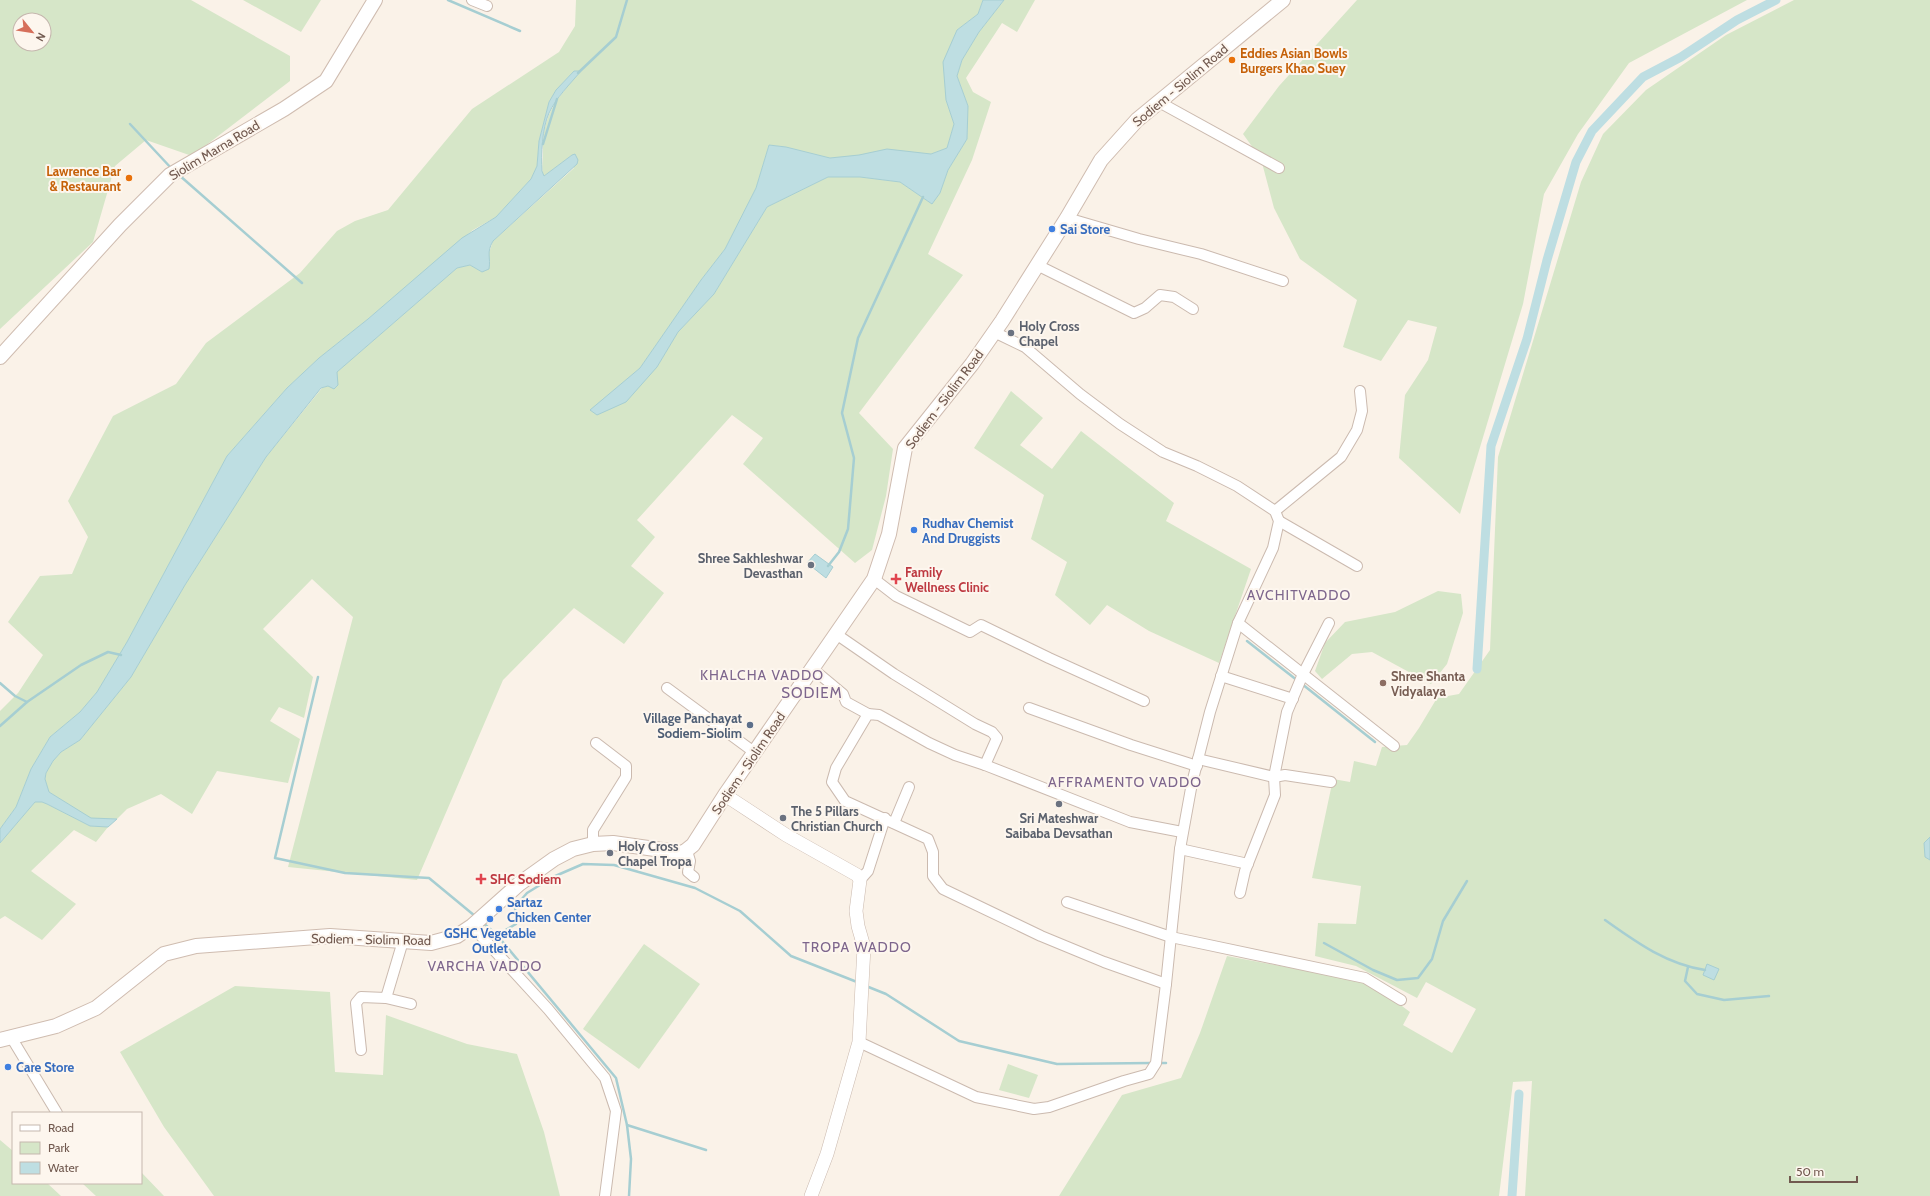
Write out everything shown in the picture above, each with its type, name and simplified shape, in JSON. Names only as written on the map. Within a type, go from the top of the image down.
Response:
[{"type":"main road","name":"Siolim Marna Road","points":[[0,356],[120,225],[170,175],[284,109],[326,81],[375,0]]},
{"type":"main road","name":"Sodiem - Siolim Road","points":[[6,1039],[56,1026],[96,1008],[164,954],[196,946],[330,936],[431,942],[457,936],[477,922],[519,884],[554,858],[573,849],[593,844],[612,842],[683,853],[687,852],[754,752],[874,579],[889,534],[905,448],[972,364],[994,332],[1067,218],[1101,160],[1136,120],[1283,0]]},
{"type":"street","points":[[472,0],[487,6]]},
{"type":"street","points":[[1159,102],[1279,168]]},
{"type":"street","points":[[1067,218],[1139,239],[1201,254],[1283,281]]},
{"type":"street","points":[[1037,265],[1134,313],[1145,308],[1160,295],[1174,298],[1193,309]]},
{"type":"street","points":[[859,1042],[976,1097],[1034,1109],[1049,1107],[1149,1074],[1156,1063],[1182,832],[1197,763],[1210,712],[1238,623],[1273,548],[1279,521],[1275,511],[1237,486],[1197,466],[1163,452],[1120,424],[1080,394],[1024,347],[994,332]]},
{"type":"street","points":[[1275,511],[1341,458],[1357,430],[1362,411],[1360,391]]},
{"type":"street","points":[[1279,521],[1357,566]]},
{"type":"street","points":[[874,579],[896,596],[970,632],[981,625],[1144,701]]},
{"type":"street","points":[[1238,623],[1394,746]]},
{"type":"street","points":[[1240,893],[1248,864],[1275,795],[1274,776],[1287,712],[1303,674],[1329,623]]},
{"type":"street","points":[[836,634],[894,674],[975,724],[992,732],[997,738],[985,765]]},
{"type":"street","points":[[813,669],[843,694],[846,702],[868,714],[879,715],[955,755],[985,765],[1130,822],[1182,832]]},
{"type":"street","points":[[1221,676],[1292,699]]},
{"type":"street","points":[[667,688],[754,752]]},
{"type":"street","points":[[1029,708],[1132,745],[1197,763],[1274,776],[1285,775],[1331,782]]},
{"type":"street","points":[[868,714],[836,768],[832,782],[844,801],[928,839],[933,852],[933,876],[943,889],[1041,936],[1104,962],[1166,984]]},
{"type":"street","points":[[593,844],[593,830],[626,778],[626,766],[596,743]]},
{"type":"street","points":[[811,1196],[827,1154],[859,1042],[864,947],[858,926],[856,911],[860,880],[868,871],[889,821],[910,788]]},
{"type":"street","points":[[725,795],[786,835],[857,875],[860,880]]},
{"type":"street","points":[[1180,849],[1248,864]]},
{"type":"street","points":[[687,852],[690,861],[688,872],[694,877]]},
{"type":"street","points":[[1067,902],[1171,937],[1365,978],[1401,1000]]},
{"type":"street","points":[[477,922],[606,1078],[616,1110],[605,1196]]},
{"type":"street","points":[[386,998],[403,941]]},
{"type":"street","points":[[361,1050],[356,1003],[361,997],[386,998],[411,1004]]},
{"type":"street","points":[[6,1039],[56,1112]]},
{"type":"green space","points":[[0,0],[191,0],[290,56],[290,81],[192,156],[146,140],[115,166],[93,242],[0,329]]},
{"type":"green space","points":[[243,0],[321,0],[301,32]]},
{"type":"green space","points":[[576,0],[983,0],[978,14],[957,30],[946,100],[954,124],[947,148],[931,154],[830,158],[786,147],[769,145],[756,188],[725,249],[701,280],[640,368],[591,410],[657,367],[678,332],[714,294],[767,207],[828,177],[860,177],[900,182],[931,203],[940,193],[948,170],[967,139],[968,106],[957,76],[962,60],[979,32],[1004,0],[1035,0],[1017,32],[1002,23],[966,78],[973,92],[991,102],[972,160],[928,254],[963,275],[859,413],[893,449],[886,496],[872,550],[855,563],[743,464],[763,438],[732,415],[637,520],[655,537],[631,566],[664,593],[624,644],[574,608],[503,680],[417,880],[288,867],[353,617],[312,579],[263,629],[313,677],[304,718],[279,707],[270,721],[300,739],[288,783],[217,771],[192,814],[161,794],[127,809],[117,819],[91,819],[49,792],[45,779],[46,773],[53,761],[61,752],[80,740],[131,677],[185,585],[266,457],[322,388],[328,386],[337,379],[337,372],[457,268],[470,265],[482,272],[490,262],[488,256],[493,241],[574,168],[572,155],[544,176],[542,168],[543,140],[548,117],[557,100],[580,71],[574,71],[556,90],[549,102],[539,141],[537,166],[531,179],[496,217],[473,230],[368,319],[319,358],[287,388],[227,456],[127,642],[97,692],[80,712],[50,737],[31,769],[16,807],[0,829],[0,711],[18,693],[43,655],[8,622],[40,576],[72,574],[88,537],[68,501],[113,416],[176,384],[206,343],[300,273],[337,231],[355,221],[388,210],[472,109],[559,52],[575,26]]},
{"type":"green space","points":[[1357,0],[1747,0],[1629,63],[1578,134],[1544,194],[1523,304],[1460,514],[1399,458],[1405,395],[1428,360],[1437,327],[1408,320],[1381,361],[1343,347],[1357,300],[1300,259],[1274,208],[1261,159],[1243,134],[1279,86]]},
{"type":"green space","points":[[1794,0],[1930,0],[1930,1196],[1525,1196],[1532,1081],[1513,1082],[1499,1196],[1059,1196],[1122,1095],[1181,1078],[1200,1033],[1227,956],[1371,983],[1410,1012],[1403,1025],[1452,1053],[1476,1009],[1426,982],[1417,998],[1356,966],[1315,956],[1318,923],[1356,924],[1361,886],[1312,878],[1333,779],[1350,782],[1354,761],[1376,766],[1382,747],[1407,745],[1437,698],[1459,694],[1490,650],[1498,457],[1581,182],[1603,134],[1646,90],[1726,35]]},
{"type":"green space","points":[[1011,391],[1043,418],[1020,445],[1052,469],[1081,431],[1174,503],[1166,521],[1251,569],[1219,663],[1149,631],[1107,605],[1090,625],[1055,595],[1067,562],[1031,539],[1044,495],[974,448]]},
{"type":"green space","points":[[1438,591],[1461,594],[1463,613],[1447,664],[1431,684],[1372,652],[1352,654],[1322,679],[1315,671],[1325,643],[1345,622],[1395,612]]},
{"type":"green space","points":[[35,802],[47,804],[90,826],[108,827],[96,842],[74,830],[31,871],[76,904],[42,940],[5,916],[0,919],[0,843]]},
{"type":"green space","points":[[644,944],[700,984],[639,1069],[583,1029]]},
{"type":"green space","points":[[235,986],[330,992],[335,1072],[383,1075],[386,1015],[467,1044],[517,1054],[544,1132],[560,1196],[214,1196],[164,1127],[120,1052]]},
{"type":"green space","points":[[1008,1064],[1038,1075],[1029,1098],[999,1090]]},
{"type":"green space","points":[[0,1140],[12,1150],[12,1184],[48,1184],[61,1196],[0,1196]]},
{"type":"green space","points":[[142,1173],[164,1196],[96,1196],[83,1184],[142,1184]]},
{"type":"water","points":[[983,0],[1004,0],[979,32],[962,60],[957,76],[968,106],[967,139],[948,170],[940,193],[932,204],[900,182],[860,177],[828,177],[767,207],[714,294],[678,332],[657,367],[626,402],[597,415],[590,410],[640,368],[701,280],[725,249],[756,188],[769,145],[786,147],[830,158],[859,155],[887,149],[931,154],[947,148],[954,124],[946,100],[943,62],[957,30],[978,14]]},
{"type":"water","points":[[574,71],[581,71],[555,102],[547,119],[542,142],[542,171],[544,176],[575,154],[578,160],[577,164],[493,241],[489,252],[489,269],[482,272],[470,265],[457,268],[337,372],[338,385],[334,389],[328,386],[321,388],[266,457],[185,585],[131,677],[80,740],[61,752],[53,761],[46,773],[45,779],[49,792],[91,818],[117,819],[108,827],[90,826],[47,804],[35,802],[0,843],[0,829],[16,807],[31,769],[50,737],[80,712],[97,692],[127,642],[227,456],[287,388],[319,358],[368,319],[462,238],[496,217],[531,179],[537,166],[539,141],[549,102],[556,90]]},
{"type":"water","points":[[815,554],[833,567],[826,578],[807,563]]},
{"type":"water","points":[[1930,837],[1930,860],[1925,857],[1924,843]]},
{"type":"water","points":[[1707,964],[1719,969],[1714,980],[1703,975]]},
{"type":"waterway","points":[[448,0],[520,31]]},
{"type":"waterway","points":[[578,73],[616,37],[627,0]]},
{"type":"waterway","points":[[1477,669],[1491,446],[1527,339],[1547,260],[1576,162],[1592,131],[1643,77],[1681,57],[1737,20],[1776,0]]},
{"type":"waterway","points":[[543,144],[557,99]]},
{"type":"waterway","points":[[130,124],[172,169]]},
{"type":"waterway","points":[[179,175],[302,283]]},
{"type":"waterway","points":[[828,566],[839,552],[848,529],[854,458],[842,413],[858,338],[923,197]]},
{"type":"waterway","points":[[1247,641],[1298,681]]},
{"type":"waterway","points":[[0,726],[27,702],[81,665],[108,652],[121,655]]},
{"type":"waterway","points":[[318,677],[275,858],[345,873],[429,878],[475,916]]},
{"type":"waterway","points":[[0,683],[15,696],[27,702]]},
{"type":"waterway","points":[[1302,684],[1375,742]]},
{"type":"waterway","points":[[497,935],[516,924],[515,907],[527,893],[553,877],[583,864],[614,865],[695,888],[740,911],[791,956],[857,982]]},
{"type":"waterway","points":[[1324,943],[1373,970],[1397,980],[1418,978],[1432,959],[1443,921],[1467,881]]},
{"type":"waterway","points":[[1605,920],[1652,951],[1677,963],[1705,970]]},
{"type":"waterway","points":[[482,922],[497,935],[616,1078],[627,1125],[631,1159],[629,1196]]},
{"type":"waterway","points":[[1688,967],[1685,981],[1697,994],[1724,1000],[1769,996]]},
{"type":"waterway","points":[[866,986],[886,994],[959,1041],[1057,1064],[1152,1063]]},
{"type":"waterway","points":[[1159,1063],[1166,1063]]},
{"type":"waterway","points":[[1512,1196],[1519,1094]]},
{"type":"waterway","points":[[627,1125],[706,1150]]},
{"type":"place","name":"Eddies Asian Bowls Burgers Khao Suey","points":[[1232,60]]},
{"type":"place","name":"Lawrence Bar & Restaurant","points":[[129,178]]},
{"type":"place","name":"Sai Store","points":[[1052,229]]},
{"type":"place","name":"Holy Cross Chapel","points":[[1011,333]]},
{"type":"place","name":"Rudhav Chemist And Druggists","points":[[914,530]]},
{"type":"place","name":"Shree Sakhleshwar Devasthan","points":[[811,565]]},
{"type":"place","name":"Family Wellness Clinic","points":[[896,579]]},
{"type":"place","name":"Shree Shanta Vidyalaya","points":[[1383,683]]},
{"type":"place","name":"Village Panchayat Sodiem-Siolim","points":[[750,725]]},
{"type":"place","name":"Sri Mateshwar Saibaba Devsathan","points":[[1059,804]]},
{"type":"place","name":"The 5 Pillars Christian Church","points":[[783,818]]},
{"type":"place","name":"Holy Cross Chapel Tropa","points":[[610,853]]},
{"type":"place","name":"SHC Sodiem","points":[[481,879]]},
{"type":"place","name":"Sartaz Chicken Center","points":[[499,909]]},
{"type":"place","name":"GSHC Vegetable Outlet","points":[[490,919]]},
{"type":"place","name":"Care Store","points":[[8,1067]]},
{"type":"district","name":"AVCHITVADDO","points":[[1299,595]]},
{"type":"district","name":"KHALCHA VADDO","points":[[762,675]]},
{"type":"district","name":"SODIEM","points":[[812,693]]},
{"type":"district","name":"AFFRAMENTO VADDO","points":[[1125,782]]},
{"type":"district","name":"TROPA WADDO","points":[[857,947]]},
{"type":"district","name":"VARCHA VADDO","points":[[485,966]]}]
